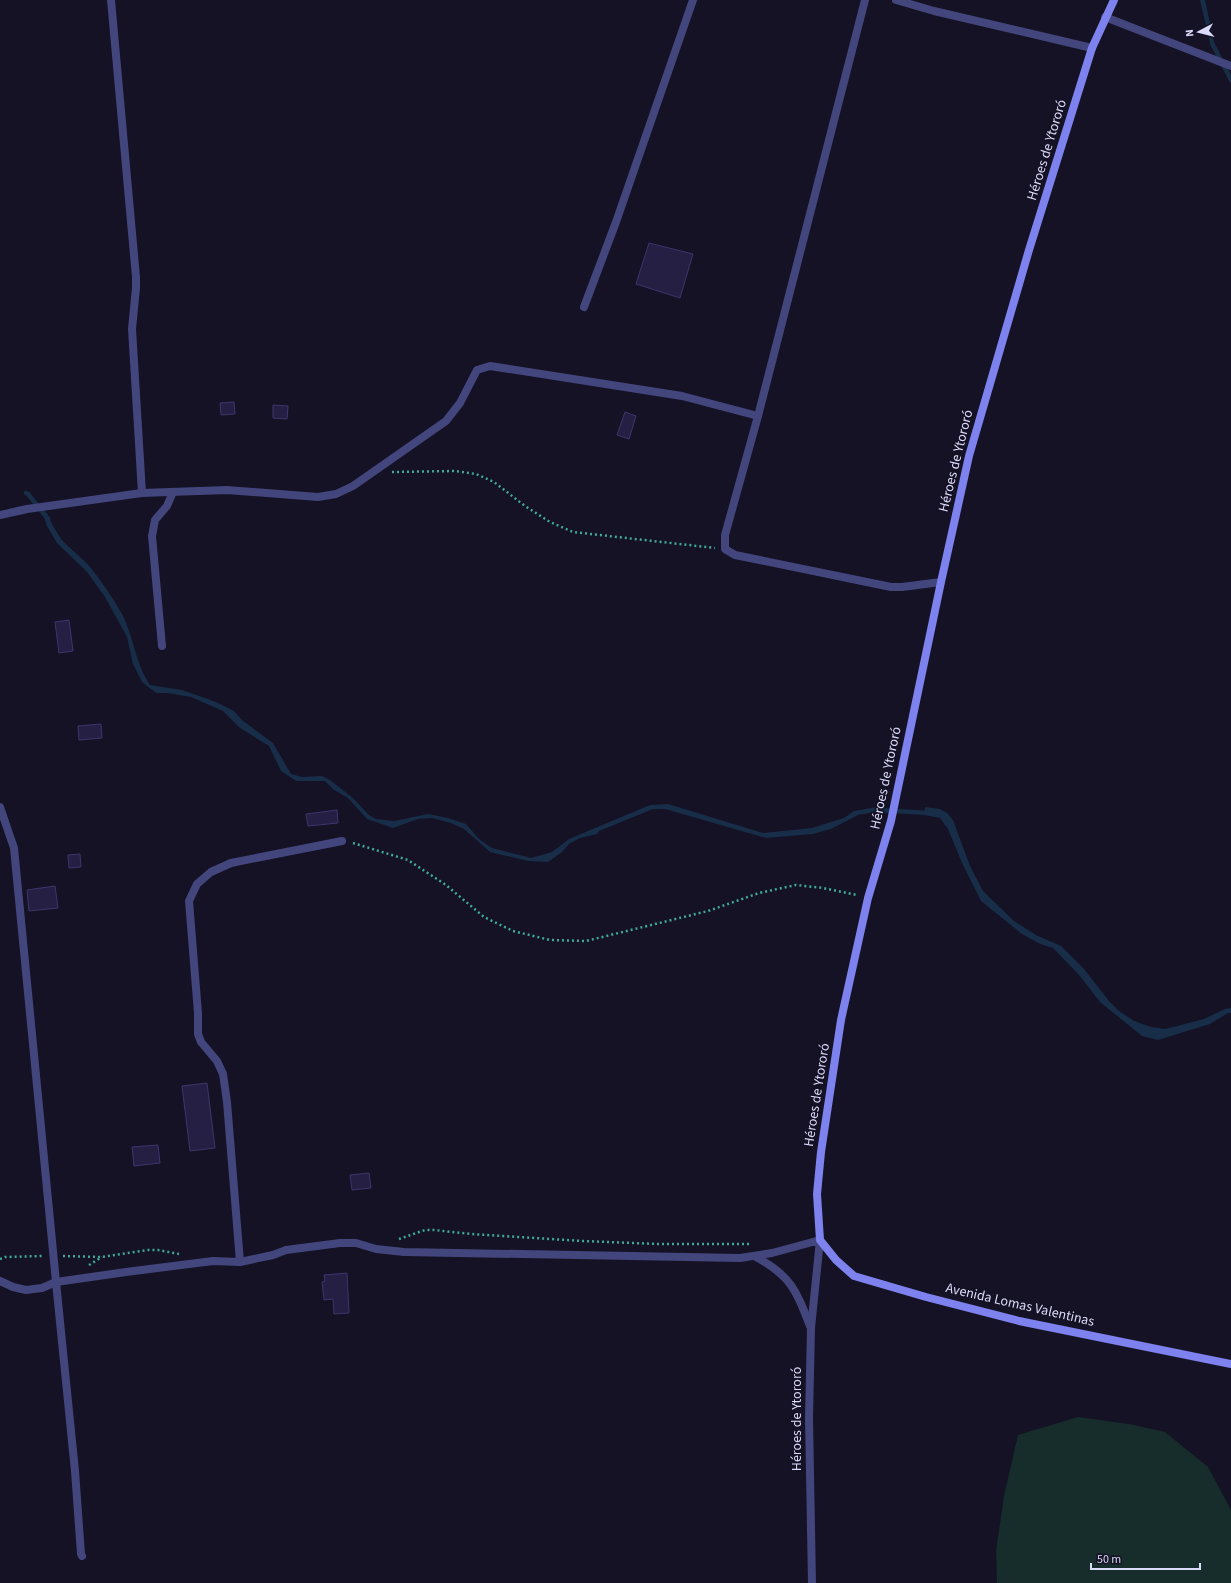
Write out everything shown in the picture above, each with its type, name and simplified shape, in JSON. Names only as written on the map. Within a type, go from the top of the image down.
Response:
[{"type":"main road","name":"Héroes de Ytororó","points":[[820,1240],[817,1194],[821,1152],[841,1020],[868,898],[891,821],[940,582],[969,456],[1029,250],[1092,48],[1114,0]]},
{"type":"main road","name":"Avenida Lomas Valentinas","points":[[820,1240],[836,1260],[854,1276],[926,1297],[1020,1321],[1231,1364]]},
{"type":"street","points":[[111,0],[136,277],[132,329],[142,493]]},
{"type":"street","points":[[584,307],[616,222],[692,0]]},
{"type":"street","points":[[866,0],[758,416],[725,536],[725,549],[735,555],[891,588],[902,588],[940,582]]},
{"type":"street","points":[[896,0],[934,11],[1092,48]]},
{"type":"street","points":[[1105,17],[1209,56],[1231,66]]},
{"type":"street","points":[[0,515],[27,509],[142,493],[227,490],[318,497],[336,494],[353,486],[374,473],[446,421],[460,403],[477,370],[490,366],[682,396],[758,416]]},
{"type":"street","points":[[162,646],[152,536],[155,520],[167,506],[174,492]]},
{"type":"street","points":[[0,807],[14,848],[75,1471],[80,1554],[82,1556]]},
{"type":"street","points":[[240,1262],[227,1102],[222,1074],[217,1061],[201,1042],[198,1034],[198,1012],[189,901],[197,884],[211,872],[232,863],[342,841]]},
{"type":"street","points":[[0,1281],[13,1287],[26,1290],[42,1288],[56,1282],[213,1261],[240,1262],[273,1255],[286,1250],[348,1242],[384,1250],[404,1252],[740,1258],[756,1257],[820,1240]]},
{"type":"street","name":"Héroes de Ytororó","points":[[812,1583],[809,1418],[811,1328],[820,1240]]},
{"type":"street","points":[[756,1257],[782,1274],[791,1284],[798,1294],[811,1328]]},
{"type":"path","points":[[374,473],[456,471],[476,474],[494,482],[525,506],[550,522],[573,532],[725,549]]},
{"type":"path","points":[[342,841],[408,860],[446,885],[484,918],[512,931],[550,940],[586,941],[708,911],[759,893],[796,885],[823,888],[868,898]]},
{"type":"path","points":[[396,1240],[425,1230],[434,1230],[471,1234],[583,1241],[658,1244],[753,1244]]},
{"type":"path","points":[[0,1259],[5,1257],[53,1256],[102,1257],[148,1250],[183,1254]]},
{"type":"green space","points":[[1078,1417],[1129,1424],[1165,1432],[1208,1467],[1231,1510],[1231,1583],[997,1583],[996,1551],[1004,1496],[1018,1435]]},
{"type":"water","points":[[1200,0],[1205,0],[1215,47],[1211,47]]},
{"type":"water","points":[[47,513],[62,540],[91,568],[119,608],[126,623],[141,668],[150,685],[182,690],[216,702],[234,711],[242,720],[273,743],[291,774],[302,777],[322,776],[330,780],[353,798],[369,815],[376,819],[394,821],[428,814],[448,818],[466,824],[479,839],[492,848],[531,858],[552,852],[569,839],[650,805],[668,804],[763,833],[812,828],[844,818],[854,811],[883,806],[881,811],[858,815],[831,829],[813,834],[766,838],[665,809],[653,809],[599,831],[597,834],[580,838],[569,844],[562,852],[548,862],[528,861],[490,852],[464,829],[451,823],[432,818],[418,819],[393,828],[367,819],[348,798],[334,790],[325,781],[296,781],[281,771],[269,746],[240,728],[223,711],[191,697],[167,693],[156,693],[142,682],[133,664],[127,637],[105,597],[87,572],[57,543],[47,526],[43,514]]},
{"type":"water","points":[[925,807],[940,809],[947,813],[953,820],[970,866],[983,891],[1014,921],[1036,935],[1061,946],[1084,969],[1109,1001],[1119,1011],[1134,1021],[1151,1027],[1165,1029],[1204,1019],[1225,1009],[1231,1008],[1231,1013],[1228,1013],[1210,1024],[1158,1040],[1142,1036],[1100,1002],[1079,975],[1053,948],[1040,944],[1022,934],[981,901],[962,863],[948,829],[940,818],[924,815]]},
{"type":"building","points":[[649,243],[693,254],[680,298],[636,284]]},
{"type":"building","points":[[234,402],[235,414],[221,415],[220,403]]},
{"type":"building","points":[[273,405],[288,406],[287,419],[273,418]]},
{"type":"building","points":[[625,412],[636,416],[629,439],[617,435]]},
{"type":"building","points":[[69,620],[73,651],[59,653],[55,622]]},
{"type":"building","points":[[101,724],[102,738],[79,740],[78,726]]},
{"type":"building","points":[[337,810],[338,823],[308,826],[306,814]]},
{"type":"building","points":[[80,854],[81,867],[69,868],[68,855]]},
{"type":"building","points":[[55,886],[58,908],[29,911],[27,890]]},
{"type":"building","points":[[207,1083],[215,1148],[190,1151],[182,1086]]},
{"type":"building","points":[[158,1145],[160,1163],[134,1166],[132,1147]]},
{"type":"building","points":[[369,1173],[371,1188],[352,1190],[350,1175]]},
{"type":"building","points":[[347,1273],[349,1313],[334,1314],[333,1299],[324,1300],[322,1282],[325,1281],[324,1275]]},
{"type":"waterway","points":[[1212,43],[1231,80]]},
{"type":"waterway","points":[[26,493],[48,519]]},
{"type":"waterway","points":[[876,810],[930,813]]}]
